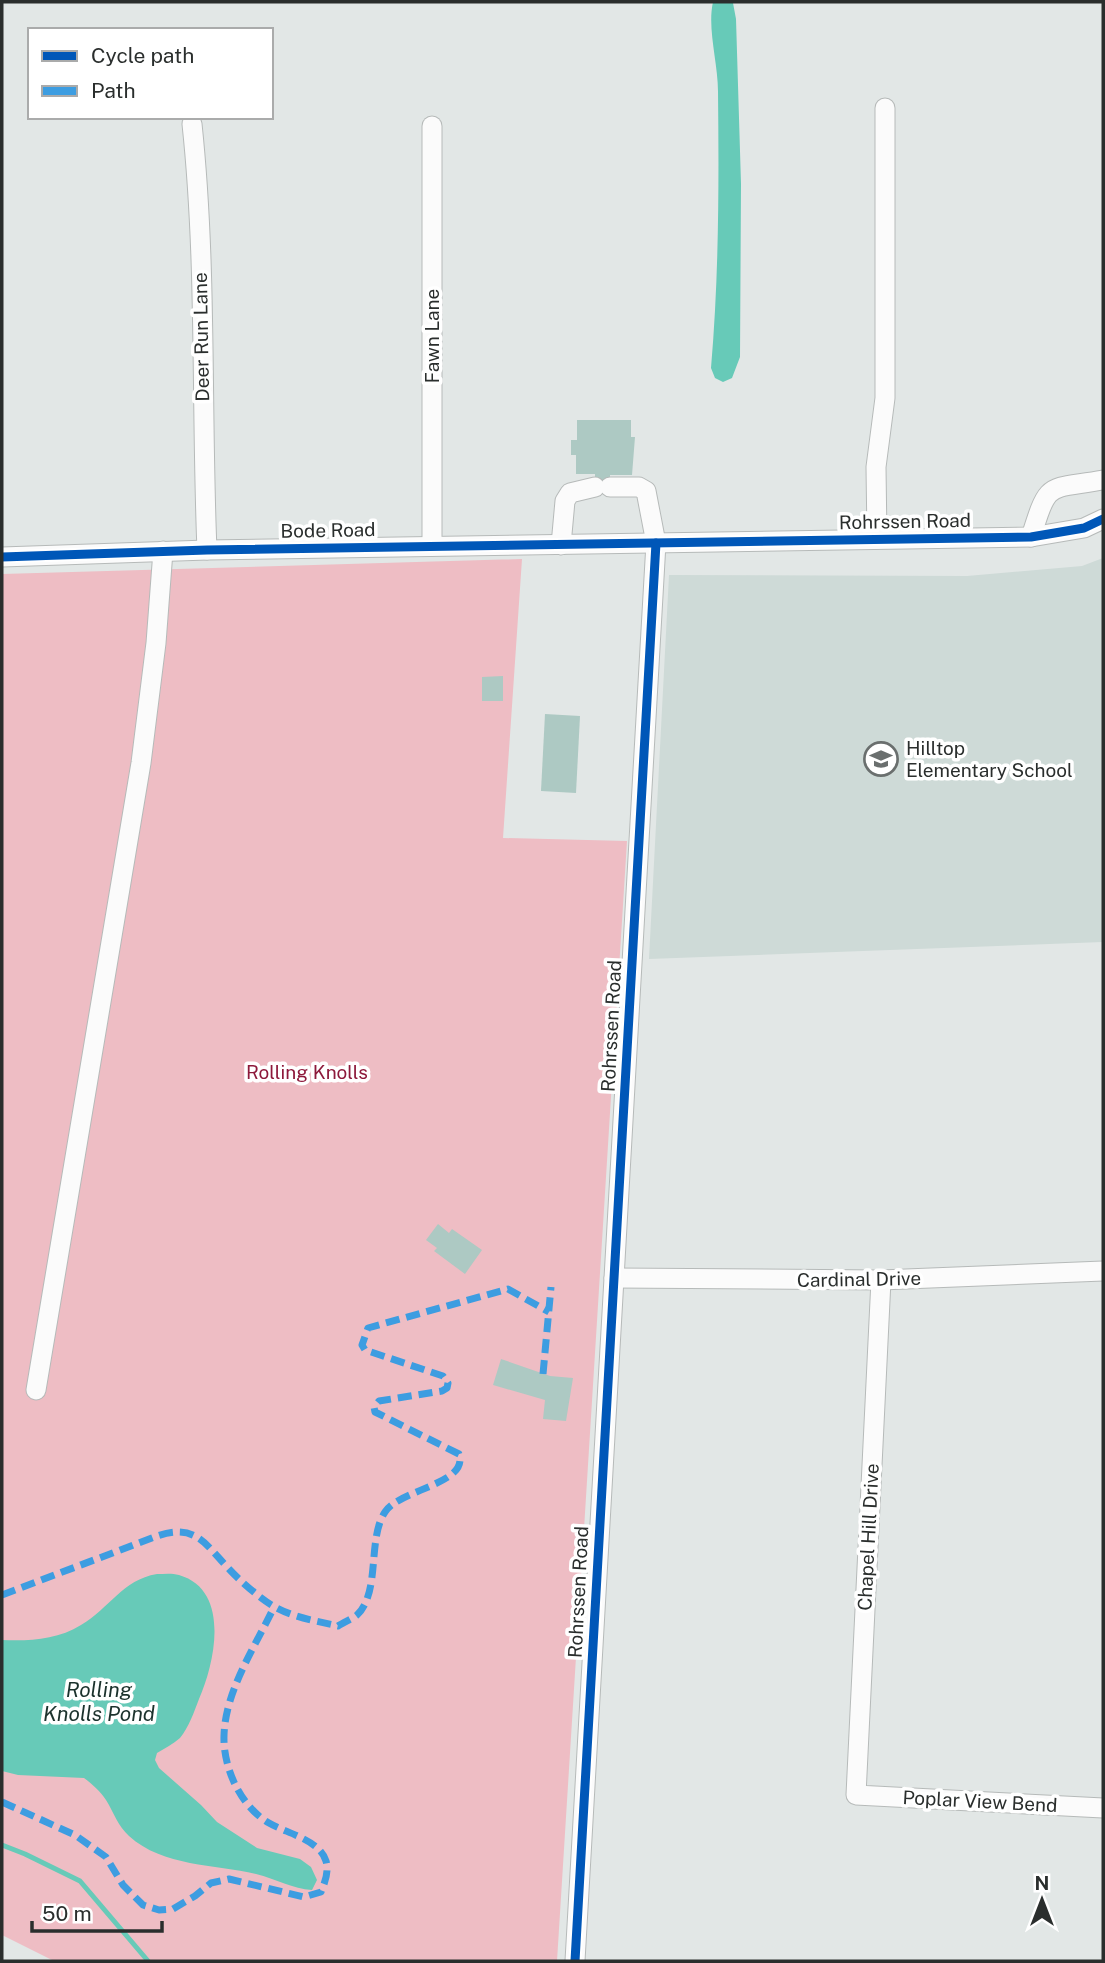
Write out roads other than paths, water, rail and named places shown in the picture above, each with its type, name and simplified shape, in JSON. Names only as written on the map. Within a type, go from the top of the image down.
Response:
[{"type":"street","points":[[877,539],[876,467],[884,398],[884,108]]},
{"type":"street","name":"Deer Run Lane","points":[[192,124],[200,275],[207,550]]},
{"type":"street","name":"Fawn Lane","points":[[432,126],[432,545]]},
{"type":"street","points":[[1031,537],[1046,494],[1057,487],[1103,480]]},
{"type":"street","points":[[561,545],[565,501],[570,494],[603,486],[639,487],[646,491],[656,543]]},
{"type":"street","name":"Rohrssen Road","points":[[575,1961],[656,543],[1031,537],[1084,528],[1103,519]]},
{"type":"street","name":"Bode Road","points":[[2,557],[432,545],[656,543]]},
{"type":"street","points":[[36,1390],[141,763],[156,643],[163,551]]},
{"type":"street","name":"Cardinal Drive","points":[[614,1278],[881,1280],[1103,1270]]},
{"type":"street","name":"Chapel Hill Drive","points":[[856,1795],[881,1280]]},
{"type":"street","name":"Poplar View Bend","points":[[856,1795],[1103,1808]]},
{"type":"water","points":[[713,2],[733,3],[736,19],[741,184],[740,357],[732,378],[723,382],[715,378],[711,368],[716,299],[718,195],[718,80],[711,23]]},
{"type":"water","name":"Rolling Knolls Pond","points":[[157,1574],[179,1575],[195,1583],[206,1596],[212,1611],[214,1629],[210,1667],[191,1719],[180,1738],[157,1753],[155,1760],[159,1768],[217,1822],[257,1848],[300,1859],[311,1867],[317,1880],[312,1890],[256,1874],[190,1863],[157,1854],[125,1832],[104,1797],[84,1778],[18,1775],[2,1771],[2,1640],[43,1638],[72,1630],[91,1618],[134,1582]]},
{"type":"waterway","points":[[2,1845],[80,1881],[148,1961]]},
{"type":"place","name":"Hilltop Elementary School","points":[[881,759]]},
{"type":"park label","name":"Rolling Knolls","points":[[307,1072]]}]
